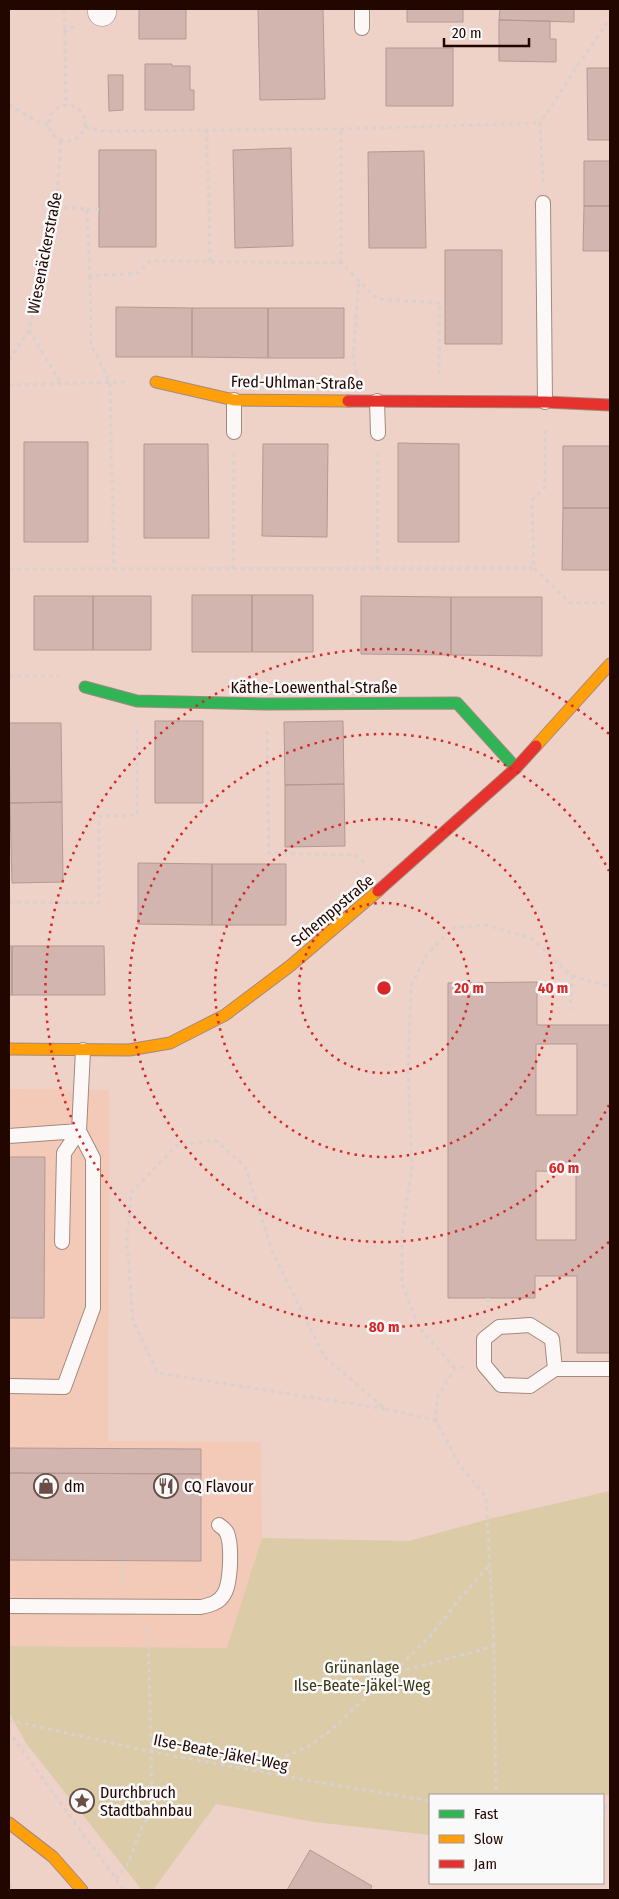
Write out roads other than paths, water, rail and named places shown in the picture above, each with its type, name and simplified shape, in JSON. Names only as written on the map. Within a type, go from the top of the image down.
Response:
[{"type":"street","name":"Fred-Uhlman-Straße","points":[[156,382],[234,400],[545,402],[610,406]]},
{"type":"street","name":"Schemppstraße","points":[[9,1049],[129,1050],[170,1043],[225,1015],[290,966],[388,883],[516,768],[610,664]]},
{"type":"street","name":"Käthe-Loewenthal-Straße","points":[[85,687],[138,701],[266,704],[457,703],[516,768]]},
{"type":"street","points":[[9,1823],[53,1857],[82,1890]]},
{"type":"lane","points":[[362,9],[362,28]]},
{"type":"lane","points":[[543,203],[545,402]]},
{"type":"lane","points":[[234,400],[234,432]]},
{"type":"lane","points":[[371,401],[378,433]]},
{"type":"lane","points":[[9,1386],[64,1387],[93,1308],[93,1158],[79,1131],[83,1050]]},
{"type":"lane","points":[[9,1136],[79,1131]]},
{"type":"lane","points":[[62,1242],[64,1154],[79,1131]]},
{"type":"lane","points":[[555,1369],[552,1339],[530,1325],[500,1327],[484,1339],[484,1366],[501,1385],[530,1386],[555,1369],[610,1369]]},
{"type":"lane","points":[[9,1606],[201,1607],[214,1604],[224,1595],[228,1584],[229,1541],[226,1531],[219,1525]]},
{"type":"place","name":"dm","points":[[46,1486]]},
{"type":"place","name":"CQ Flavour","points":[[166,1486]]},
{"type":"place","name":"Durchbruch Stadtbahnbau","points":[[82,1801]]},
{"type":"park label","name":"Grünanlage Ilse-Beate-Jäkel-Weg","points":[[362,1676]]}]
